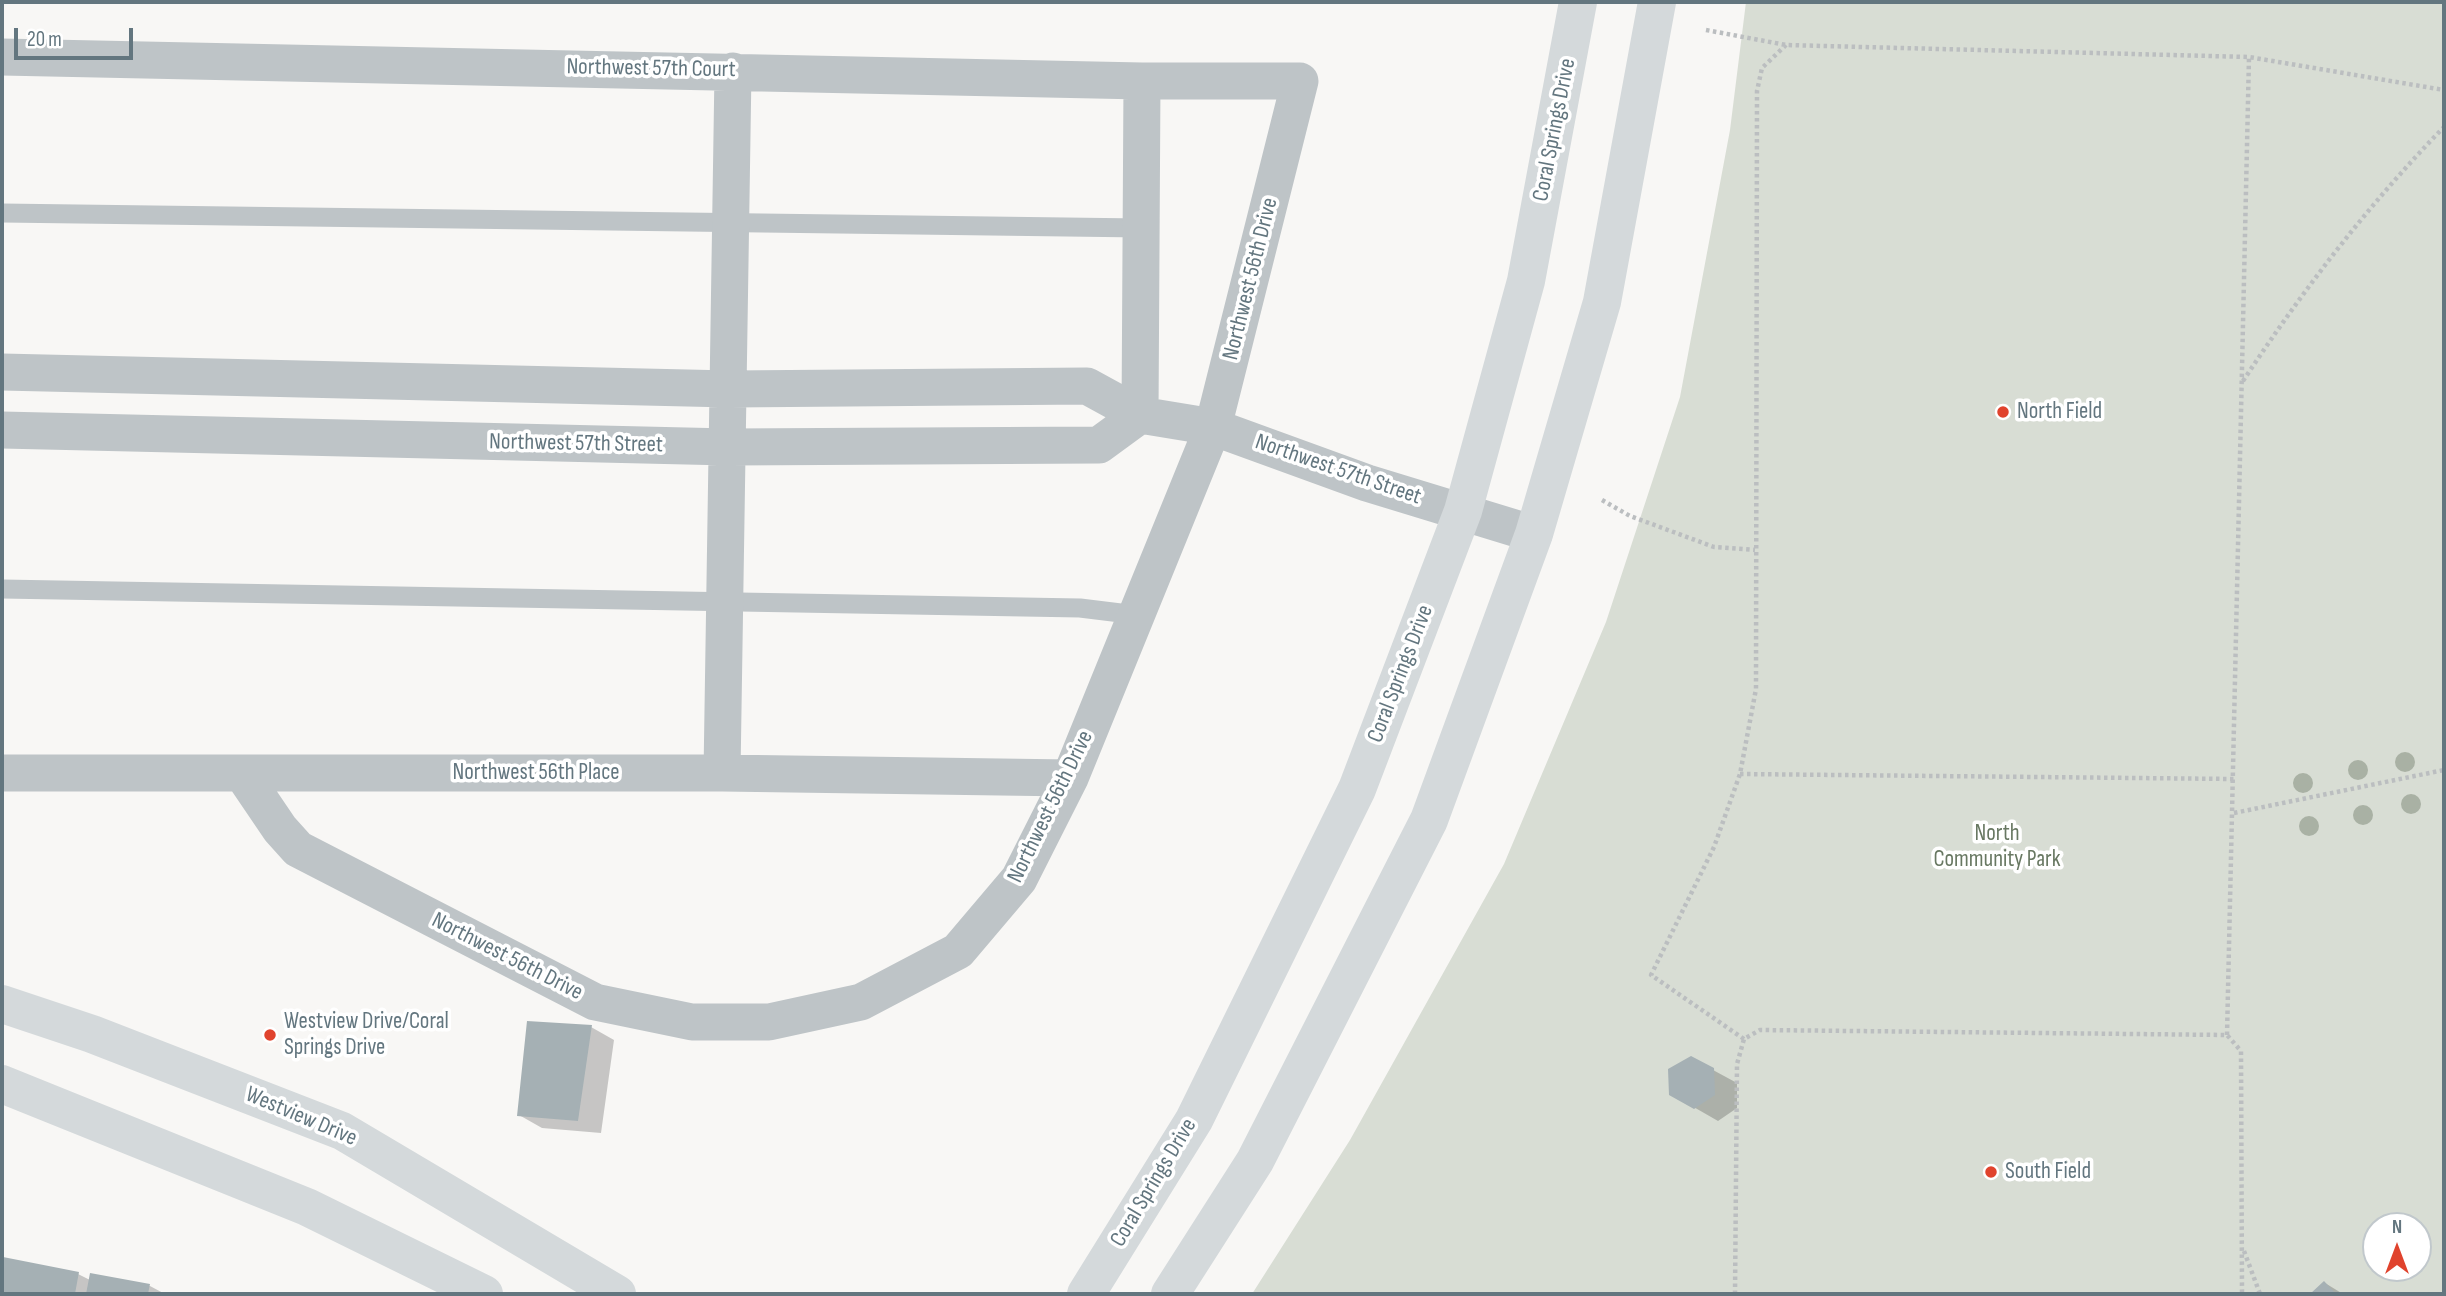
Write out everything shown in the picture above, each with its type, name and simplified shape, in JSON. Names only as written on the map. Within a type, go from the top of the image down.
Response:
[{"type":"main road","name":"Coral Springs Drive","points":[[1086,1294],[1194,1120],[1357,789],[1463,510],[1526,281],[1578,2]]},
{"type":"main road","points":[[1170,1294],[1255,1161],[1429,820],[1534,534],[1602,302],[1657,2]]},
{"type":"main road","name":"Westview Drive","points":[[2,1004],[92,1034],[342,1130],[617,1294]]},
{"type":"main road","points":[[2,1084],[307,1206],[484,1294]]},
{"type":"street","name":"Northwest 57th Court","points":[[2,57],[1142,81],[1300,81]]},
{"type":"street","points":[[722,773],[733,71]]},
{"type":"street","points":[[1140,415],[1142,81]]},
{"type":"street","name":"Northwest 56th Drive","points":[[242,773],[280,829],[298,849],[595,1002],[692,1022],[769,1022],[861,1002],[958,951],[1019,879],[1070,778],[1213,427],[1300,81]]},
{"type":"street","name":"Northwest 57th Street","points":[[2,372],[730,389],[1087,386],[1140,415],[1213,427],[1367,483],[1463,510],[1534,534]]},
{"type":"street","name":"Northwest 57th Street","points":[[2,430],[729,447],[1099,445],[1140,415]]},
{"type":"street","name":"Northwest 56th Place","points":[[2,773],[722,773],[1070,778]]},
{"type":"lane","points":[[2,213],[1142,228]]},
{"type":"lane","points":[[2,589],[1080,608],[1137,615]]},
{"type":"path","points":[[1706,30],[1786,45],[2249,57],[2444,90]]},
{"type":"path","points":[[1744,1039],[1651,975],[1714,847],[1740,774],[1756,689],[1757,91],[1762,68],[1786,45]]},
{"type":"path","points":[[2242,1294],[2241,1051],[2227,1035],[2249,57]]},
{"type":"path","points":[[2243,382],[2325,265],[2399,173],[2444,127]]},
{"type":"path","points":[[1602,500],[1630,516],[1714,547],[1755,550]]},
{"type":"path","points":[[2234,813],[2444,770]]},
{"type":"path","points":[[1740,774],[2234,779]]},
{"type":"path","points":[[1735,1294],[1737,1064],[1744,1039],[1760,1030],[2227,1035]]},
{"type":"path","points":[[2242,1247],[2260,1294]]},
{"type":"green space","name":"North Community Park","points":[[1746,2],[2444,2],[2444,1294],[1252,1294],[1350,1140],[1504,864],[1606,622],[1680,397],[1730,130]]},
{"type":"building","points":[[527,1021],[592,1025],[578,1121],[517,1116]]},
{"type":"building","points":[[1691,1056],[1714,1068],[1715,1095],[1694,1109],[1669,1095],[1668,1069]]},
{"type":"building","points":[[3,1257],[79,1272],[75,1294],[2,1294]]},
{"type":"building","points":[[90,1273],[150,1284],[148,1294],[86,1294]]},
{"type":"building","points":[[2324,1281],[2336,1294],[2310,1294]]},
{"type":"place","name":"North Field","points":[[2003,412]]},
{"type":"place","name":"Westview Drive/Coral Springs Drive","points":[[270,1035]]},
{"type":"place","name":"South Field","points":[[1991,1172]]}]
